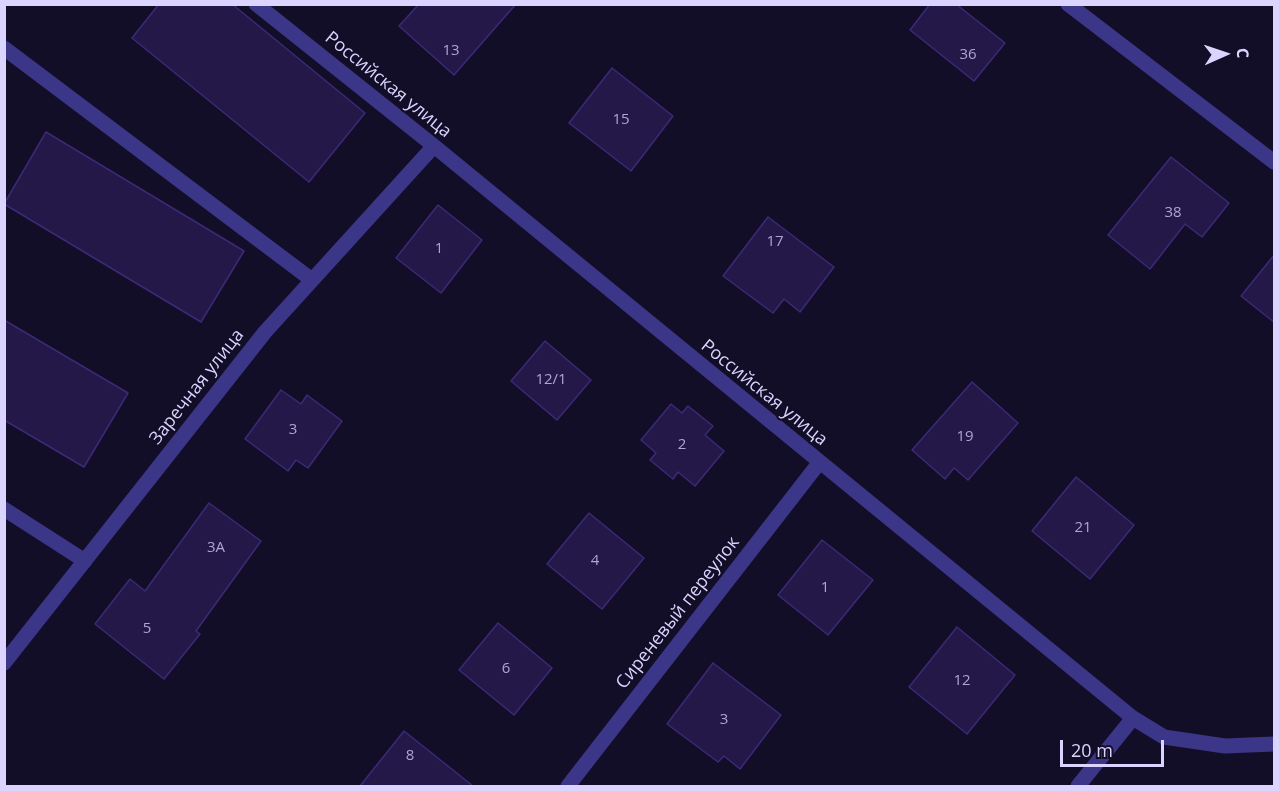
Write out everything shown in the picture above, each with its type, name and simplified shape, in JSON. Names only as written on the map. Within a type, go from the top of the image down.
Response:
[{"type":"street","name":"Российская улица","points":[[256,4],[434,146],[1133,718],[1164,737],[1225,746],[1275,744]]},
{"type":"street","points":[[1068,4],[1275,162]]},
{"type":"street","points":[[4,48],[312,280]]},
{"type":"street","name":"Заречная улица","points":[[4,663],[265,332],[434,146]]},
{"type":"street","name":"Сиреневый переулок","points":[[568,786],[819,463]]},
{"type":"street","points":[[4,509],[85,561]]},
{"type":"street","points":[[1078,786],[1133,718]]},
{"type":"building","points":[[159,4],[232,4],[365,113],[309,182],[132,38]]},
{"type":"building","points":[[419,4],[516,4],[454,75],[399,26]]},
{"type":"building","points":[[930,4],[956,4],[1005,43],[974,81],[910,30]]},
{"type":"building","points":[[612,68],[673,116],[631,171],[569,123]]},
{"type":"building","points":[[46,132],[244,251],[201,322],[4,204]]},
{"type":"building","points":[[1171,157],[1229,203],[1202,237],[1185,224],[1150,269],[1108,235]]},
{"type":"building","points":[[438,205],[482,240],[441,293],[396,258]]},
{"type":"building","points":[[768,217],[834,267],[800,312],[784,299],[773,313],[723,276]]},
{"type":"building","points":[[1275,254],[1275,323],[1241,296]]},
{"type":"building","points":[[4,320],[128,393],[84,467],[4,420]]},
{"type":"building","points":[[545,341],[591,380],[557,420],[511,381]]},
{"type":"building","points":[[972,382],[1018,423],[968,480],[954,468],[945,479],[912,450]]},
{"type":"building","points":[[281,390],[301,404],[307,395],[342,421],[308,468],[296,460],[288,471],[245,439]]},
{"type":"building","points":[[671,404],[682,413],[688,406],[713,426],[705,435],[724,451],[695,486],[678,472],[673,479],[650,460],[656,453],[641,440]]},
{"type":"building","points":[[1076,477],[1134,525],[1090,579],[1032,531]]},
{"type":"building","points":[[209,503],[261,541],[196,631],[200,634],[164,679],[95,624],[130,579],[145,591]]},
{"type":"building","points":[[589,513],[644,558],[602,609],[547,564]]},
{"type":"building","points":[[822,540],[873,580],[828,635],[778,595]]},
{"type":"building","points":[[498,623],[552,668],[514,715],[459,670]]},
{"type":"building","points":[[957,627],[1015,675],[967,734],[909,687]]},
{"type":"building","points":[[713,663],[781,715],[740,769],[724,756],[718,762],[667,724]]},
{"type":"building","points":[[404,731],[473,786],[360,786]]}]
